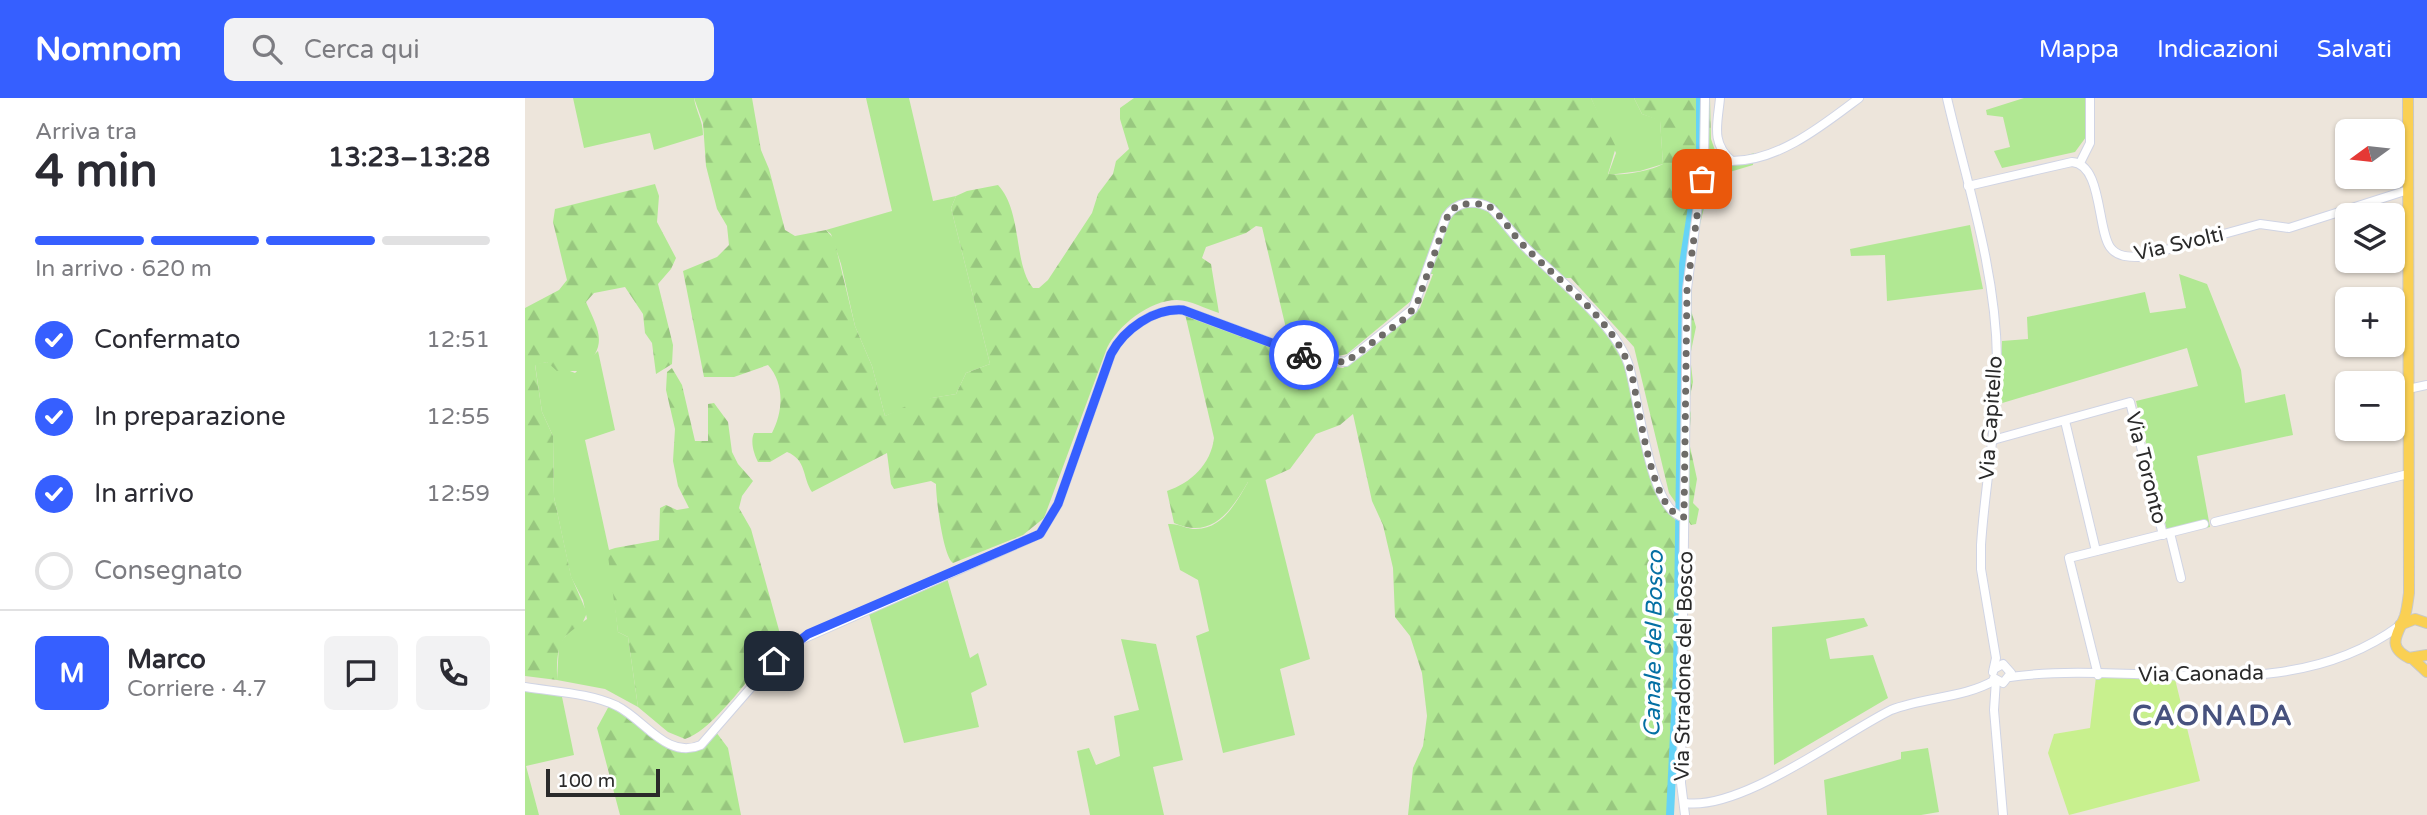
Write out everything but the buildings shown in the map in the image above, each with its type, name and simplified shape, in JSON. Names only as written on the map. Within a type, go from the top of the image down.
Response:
[{"type":"main road","points":[[2408,98],[2409,593],[2404,618],[2395,637],[2397,648],[2427,673]]},
{"type":"main road","points":[[2399,626],[2424,620],[2409,593]]},
{"type":"main road","points":[[2413,659],[2427,655]]},
{"type":"street","name":"Via Stradone del Bosco","points":[[1685,815],[1681,783],[1686,527],[1681,516],[1687,289],[1704,158],[1705,98]]},
{"type":"street","points":[[1720,98],[1716,134],[1724,155],[1732,161],[1748,161],[1775,151],[1859,98]]},
{"type":"street","name":"Via Capitello","points":[[1947,98],[1989,272],[1995,322],[1997,357],[1993,440],[1983,520],[1981,569],[2005,670]]},
{"type":"street","points":[[1968,186],[2072,162],[2080,163],[2090,143],[2090,98]]},
{"type":"street","name":"Via Svolti","points":[[2080,163],[2090,173],[2110,247],[2123,257],[2140,257],[2260,224],[2289,228],[2408,190]]},
{"type":"street","points":[[525,687],[599,699],[629,713],[671,746],[690,750],[701,745],[774,661],[796,642],[1040,534],[1058,504],[1111,354],[1117,343],[1132,328],[1164,311],[1183,310],[1313,358],[1346,362],[1413,309],[1446,217],[1454,208],[1467,203],[1491,208],[1617,341],[1632,376],[1636,411],[1661,494],[1681,516]]},
{"type":"street","points":[[2408,389],[2427,385]]},
{"type":"street","name":"Via Toronto","points":[[2065,421],[2130,402],[2181,578]]},
{"type":"street","points":[[1993,440],[2065,421],[2096,551]]},
{"type":"street","points":[[2215,522],[2408,474]]},
{"type":"street","points":[[2098,675],[2069,558],[2204,524]]},
{"type":"street","name":"Via Caonada","points":[[1994,677],[2005,670],[2023,676],[2234,676],[2284,673],[2350,655],[2399,626]]},
{"type":"street","points":[[2374,642],[2388,642],[2397,648]]},
{"type":"street","points":[[1685,803],[1699,804],[1735,798],[1891,710],[1908,702],[1985,686],[2005,670]]},
{"type":"street","points":[[1995,691],[2005,670]]},
{"type":"street","points":[[1994,677],[2003,815]]},
{"type":"green space","points":[[573,98],[694,98],[703,135],[654,150],[650,133],[584,148]]},
{"type":"green space","points":[[694,98],[752,98],[761,150],[769,169],[785,230],[795,236],[826,230],[834,239],[855,326],[872,366],[885,416],[919,400],[956,394],[966,373],[990,364],[951,208],[956,196],[998,185],[1011,209],[1027,278],[1033,288],[1039,288],[1048,280],[1092,213],[1098,194],[1113,174],[1116,161],[1129,149],[1120,119],[1120,108],[1134,98],[1591,98],[1616,147],[1608,174],[1628,174],[1663,164],[1660,121],[1642,114],[1634,98],[1710,98],[1711,139],[1717,156],[1729,161],[1754,153],[1753,165],[1723,174],[1711,173],[1707,178],[1708,191],[1693,254],[1691,310],[1696,327],[1690,356],[1693,382],[1688,406],[1691,413],[1689,442],[1697,479],[1693,503],[1699,509],[1696,524],[1691,525],[1669,493],[1634,347],[1571,278],[1556,278],[1624,353],[1655,488],[1679,526],[1675,722],[1667,815],[1408,815],[1413,768],[1423,746],[1427,716],[1422,673],[1410,636],[1395,617],[1393,568],[1383,525],[1372,501],[1353,414],[1340,425],[1316,434],[1290,469],[1261,482],[1248,482],[1235,503],[1219,520],[1199,528],[1174,523],[1167,491],[1192,478],[1209,456],[1214,438],[1185,314],[1325,366],[1343,368],[1365,354],[1420,308],[1433,274],[1422,274],[1411,301],[1347,354],[1335,357],[1289,341],[1262,227],[1256,226],[1246,233],[1206,247],[1202,258],[1211,264],[1219,313],[1187,301],[1166,301],[1145,309],[1127,323],[1107,348],[1044,518],[1023,535],[953,563],[943,539],[936,484],[931,481],[894,489],[887,453],[812,492],[801,464],[793,455],[787,452],[770,462],[758,462],[755,455],[752,444],[754,433],[772,433],[780,407],[780,389],[768,365],[734,377],[704,377],[683,271],[717,257],[729,245],[727,226],[717,209],[706,166],[703,123]]},
{"type":"green space","points":[[866,98],[909,98],[933,201],[956,196],[951,208],[990,364],[966,373],[956,394],[932,398],[885,416],[872,366],[855,326],[841,264],[831,234],[826,230],[892,211]]},
{"type":"green space","points":[[1591,98],[1634,98],[1642,114],[1660,120],[1663,164],[1640,171],[1608,175],[1616,153]]},
{"type":"green space","points":[[2024,98],[2085,98],[2086,137],[2075,152],[2002,168],[1994,151],[2010,147],[2003,117],[1987,115],[1986,110]]},
{"type":"green space","points":[[655,184],[659,196],[657,222],[676,258],[671,269],[658,284],[673,345],[672,364],[656,374],[652,343],[645,333],[643,314],[625,287],[594,293],[586,302],[599,338],[595,353],[581,371],[557,371],[547,362],[535,365],[542,412],[553,436],[554,497],[571,576],[587,613],[582,624],[567,635],[560,647],[557,680],[525,676],[525,308],[559,290],[567,280],[553,222],[555,209]]},
{"type":"green space","points":[[1970,225],[1983,289],[1887,301],[1885,255],[1851,256],[1850,249]]},
{"type":"green space","points":[[2179,274],[2207,284],[2241,370],[2245,403],[2285,394],[2293,435],[2197,456],[2210,527],[2168,535],[2136,401],[2198,386],[2187,348],[1999,404],[2002,341],[2028,339],[2027,317],[2145,292],[2150,313],[2186,308]]},
{"type":"green space","points":[[598,351],[615,430],[585,440],[609,550],[618,632],[628,637],[638,707],[605,689],[557,680],[559,644],[571,630],[587,619],[583,600],[571,577],[554,497],[553,436],[542,412],[535,364],[547,362],[575,373]]},
{"type":"green space","points":[[672,368],[682,385],[695,441],[708,441],[708,404],[714,403],[728,422],[732,452],[738,464],[753,481],[742,496],[739,508],[751,529],[782,641],[722,710],[697,733],[685,739],[668,732],[638,707],[628,637],[618,632],[608,556],[609,550],[615,548],[659,540],[660,508],[666,505],[677,510],[689,508],[678,486],[673,461],[675,429],[666,390],[667,372]]},
{"type":"green space","points":[[1265,478],[1310,659],[1280,669],[1295,735],[1223,753],[1196,636],[1209,631],[1198,580],[1180,570],[1168,524],[1206,528],[1228,513],[1248,482]]},
{"type":"green space","points":[[947,578],[970,658],[978,653],[987,685],[971,693],[979,727],[904,743],[868,610]]},
{"type":"green space","points":[[1864,618],[1868,626],[1826,639],[1830,659],[1873,655],[1888,698],[1774,765],[1772,627]]},
{"type":"green space","points":[[1121,639],[1156,644],[1183,760],[1153,767],[1164,815],[1090,815],[1077,751],[1089,748],[1096,765],[1120,756],[1114,716],[1139,710]]},
{"type":"green space","points":[[2096,677],[2175,679],[2200,781],[2069,815],[2048,753],[2054,734],[2090,728]]},
{"type":"green space","points":[[525,688],[561,692],[574,755],[526,766],[539,815],[525,815]]},
{"type":"green space","points":[[610,704],[685,751],[716,732],[728,748],[741,815],[620,815],[597,728]]},
{"type":"green space","points":[[1928,748],[1939,812],[1921,815],[1827,815],[1824,780],[1901,759],[1901,752]]},
{"type":"waterway","name":"Canale del Bosco","points":[[1670,815],[1677,673],[1683,264],[1700,155],[1700,98]]},
{"type":"way so far","points":[[1304,355],[1336,363],[1354,359],[1408,316],[1418,301],[1426,271],[1449,212],[1460,204],[1485,204],[1496,213],[1524,247],[1558,275],[1617,341],[1625,354],[1632,376],[1636,411],[1661,494],[1670,511],[1676,516],[1684,517],[1687,289],[1689,258],[1702,179]]},
{"type":"district","name":"CAONADA","points":[[2213,716]]},
{"type":"route","points":[[774,661],[808,634],[1032,540],[1040,534],[1047,527],[1058,504],[1111,354],[1117,343],[1132,328],[1164,311],[1183,310],[1304,355]]}]
